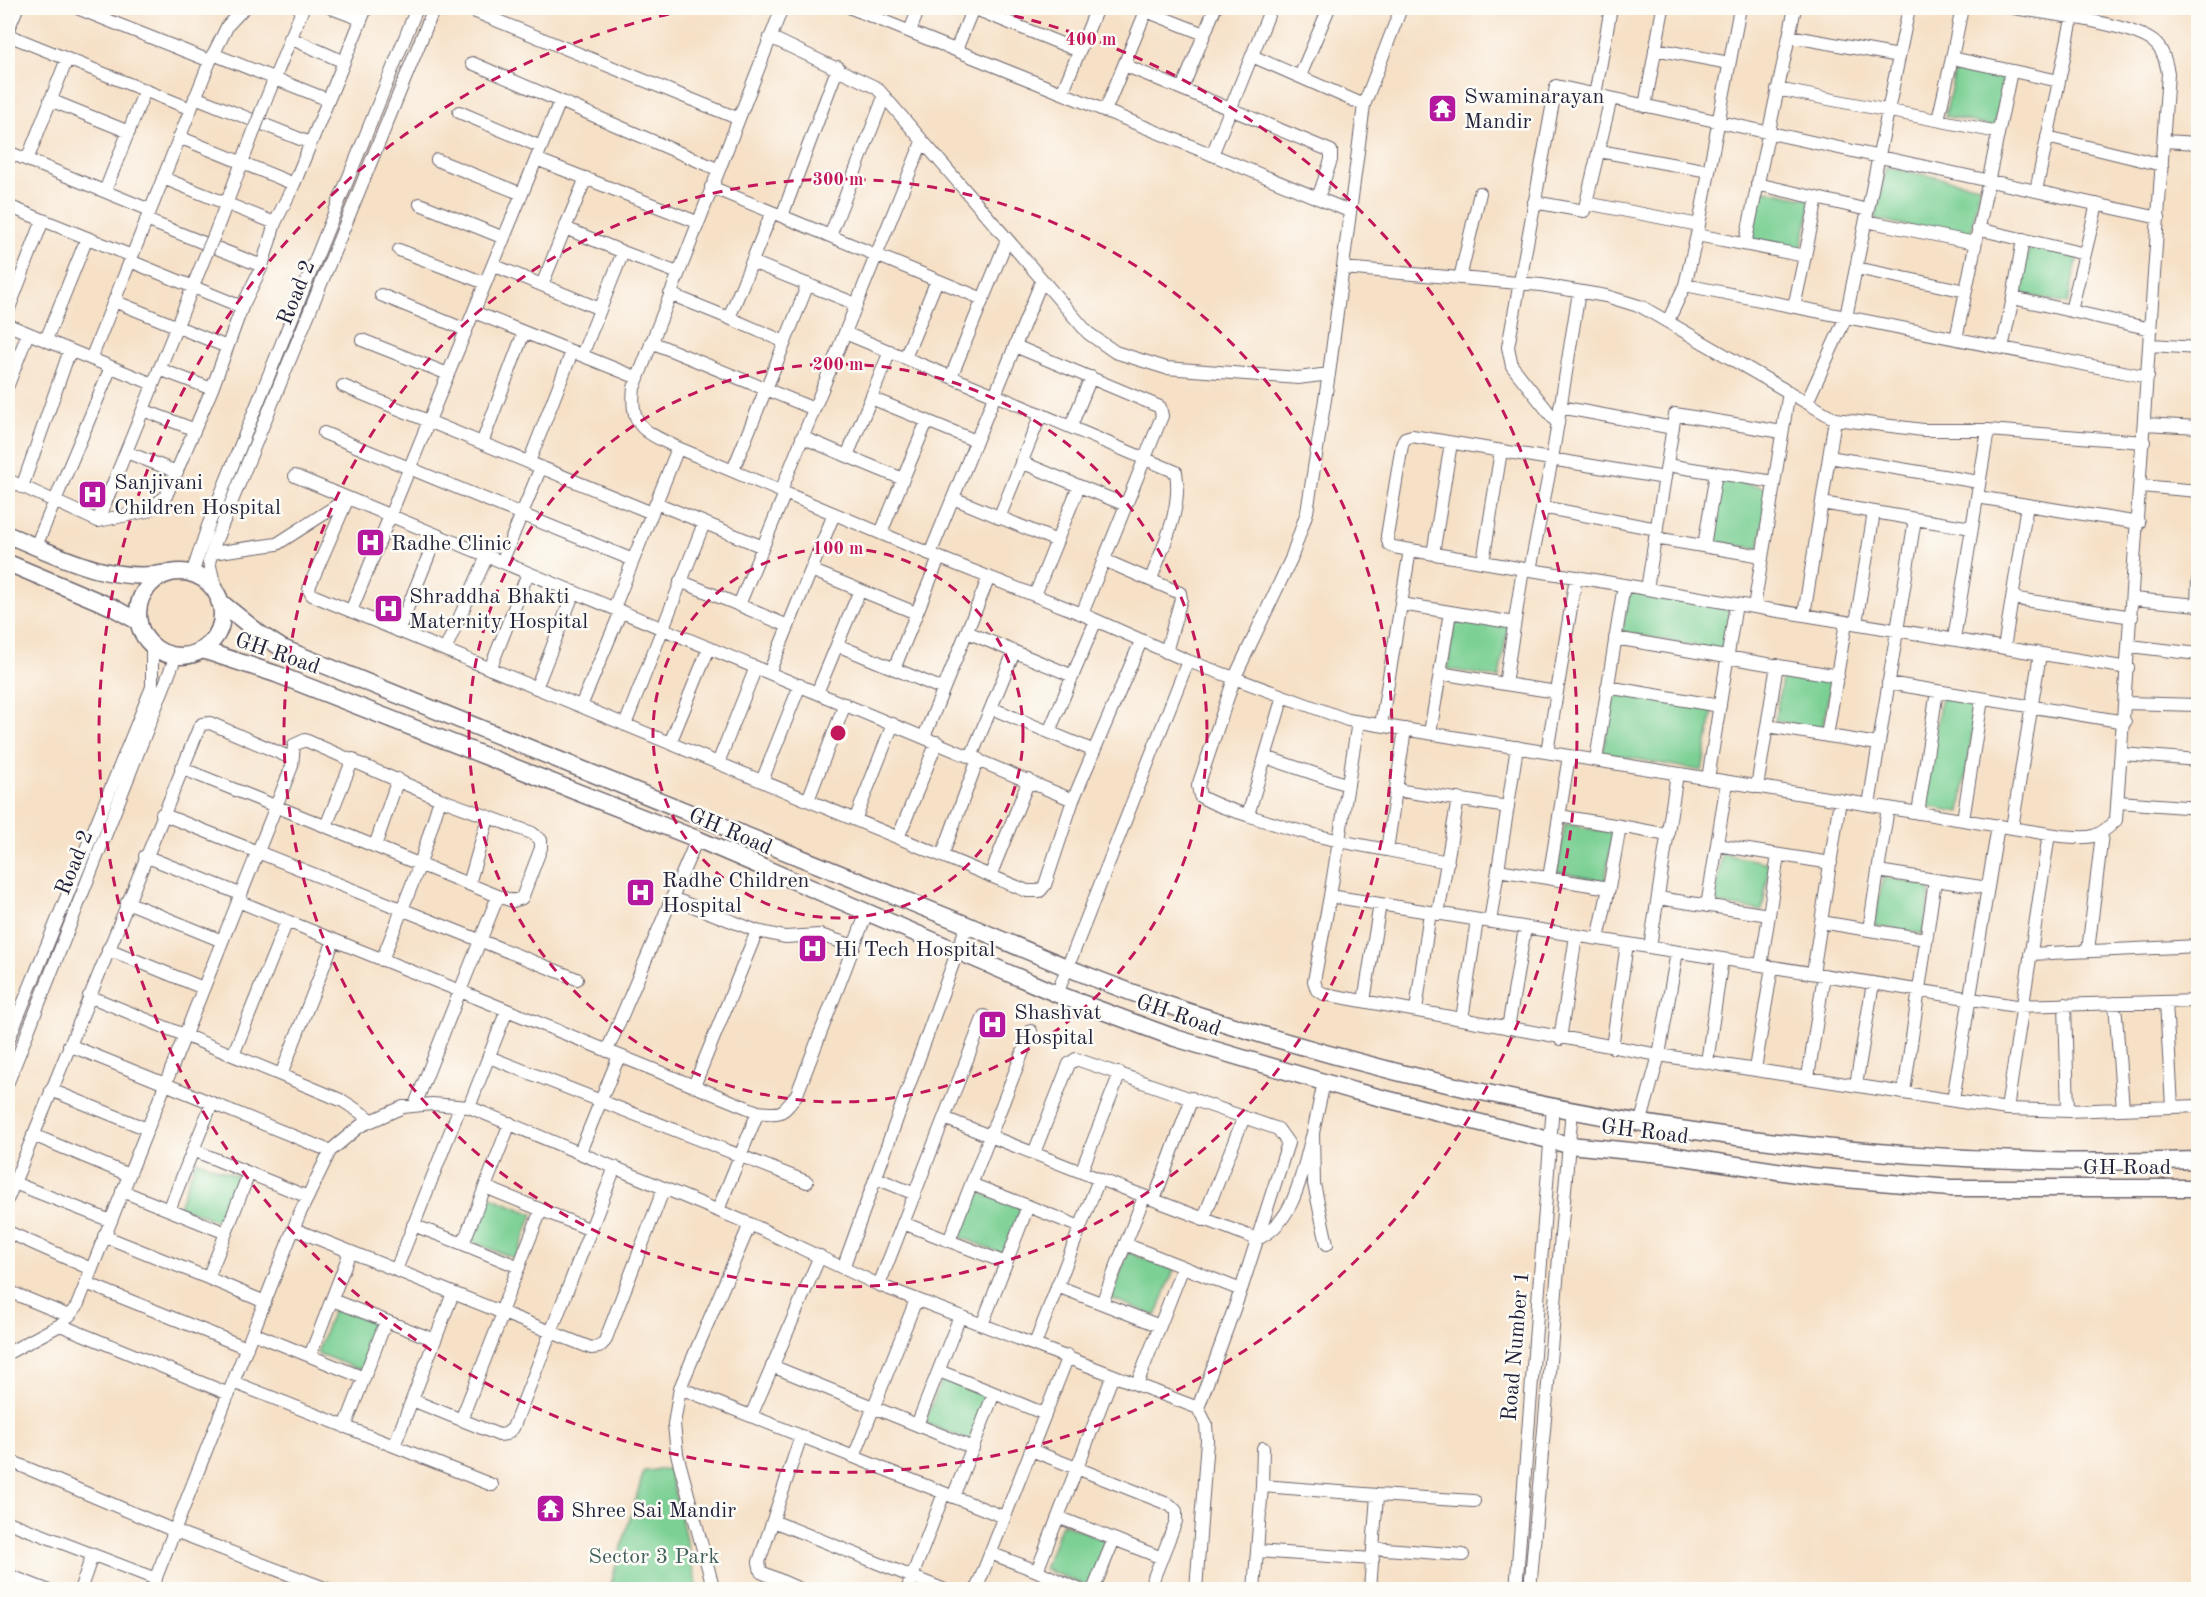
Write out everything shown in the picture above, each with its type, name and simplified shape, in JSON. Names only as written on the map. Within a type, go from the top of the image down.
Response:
[{"type":"main road","points":[[8,534],[102,572],[127,577],[170,572],[192,574],[210,586],[218,598],[222,615],[220,628],[213,641],[202,650],[189,656],[176,656],[152,645],[144,635],[139,622],[142,598],[149,587],[170,572]]},
{"type":"main road","points":[[8,563],[112,607],[139,622]]},
{"type":"main road","name":"GH Road","points":[[218,598],[260,634],[282,648],[1066,967],[1171,1006],[1301,1047],[1450,1084],[1572,1109],[1661,1126],[1821,1147],[1975,1158],[2147,1162],[2199,1160]]},
{"type":"main road","name":"GH Road","points":[[202,650],[276,674],[697,839],[1057,994],[1175,1038],[1324,1082],[1569,1145],[1671,1155],[1810,1176],[1950,1188],[2199,1188]]},
{"type":"street","points":[[17,8],[8,32],[145,90],[193,103],[310,143]]},
{"type":"street","points":[[77,8],[326,99]]},
{"type":"street","points":[[91,359],[211,58],[228,26],[243,8]]},
{"type":"street","points":[[99,521],[227,204],[273,78],[303,8]]},
{"type":"street","points":[[8,480],[99,521],[147,511],[166,496],[212,389],[242,307],[262,266],[275,223],[294,184],[326,99],[363,13],[332,8]]},
{"type":"street","name":"Road 2","points":[[192,574],[208,526],[417,8]]},
{"type":"street","name":"Road 2","points":[[218,598],[209,562],[212,553],[434,8]]},
{"type":"street","points":[[466,8],[737,118]]},
{"type":"street","points":[[782,8],[717,169],[638,378],[631,410],[636,421],[657,438],[934,556],[1082,614],[1188,661],[1358,722],[1998,826],[2090,838],[2102,834],[2116,820],[2119,802],[2168,74],[2166,59],[2156,43],[2136,32],[2072,19],[2051,11],[2014,8]]},
{"type":"street","points":[[851,8],[1349,211]]},
{"type":"street","points":[[910,31],[919,8]]},
{"type":"street","points":[[956,50],[973,8],[1079,51]]},
{"type":"street","points":[[1062,93],[1097,8]]},
{"type":"street","points":[[1182,89],[1215,8]]},
{"type":"street","points":[[1212,155],[1271,8]]},
{"type":"street","points":[[1300,76],[1329,8]]},
{"type":"street","points":[[1401,8],[1364,105],[1329,374],[1307,512],[1291,559],[1234,679],[1198,786],[1200,796],[1209,802],[1248,815],[1339,842],[1448,862]]},
{"type":"street","points":[[1595,95],[1611,8]]},
{"type":"street","points":[[1645,106],[1663,8]]},
{"type":"street","points":[[1668,321],[1685,285],[1698,230],[1740,8]]},
{"type":"street","points":[[1745,244],[1795,8]]},
{"type":"street","points":[[1807,402],[1846,317],[1909,8]]},
{"type":"street","points":[[1938,120],[1962,8]]},
{"type":"street","points":[[1106,111],[1142,9],[1204,34]]},
{"type":"street","points":[[2036,191],[2072,19]]},
{"type":"street","points":[[1789,36],[1899,56]]},
{"type":"street","points":[[770,37],[838,67],[871,85],[884,97],[1088,333],[1115,352],[1166,368],[1298,378],[1329,374]]},
{"type":"street","points":[[290,38],[342,60]]},
{"type":"street","points":[[1655,49],[1730,63]]},
{"type":"street","points":[[1252,56],[1364,105]]},
{"type":"street","points":[[27,160],[67,58]]},
{"type":"street","points":[[1952,58],[2059,81]]},
{"type":"street","points":[[472,63],[717,169]]},
{"type":"street","points":[[1124,65],[1331,151],[1331,160],[1318,198]]},
{"type":"street","points":[[729,318],[752,262],[777,214],[838,67]]},
{"type":"street","points":[[1956,339],[2011,70]]},
{"type":"street","points":[[1558,424],[1512,366],[1508,347],[1556,86],[2159,218]]},
{"type":"street","points":[[1777,88],[1998,132]]},
{"type":"street","points":[[105,191],[145,90]]},
{"type":"street","points":[[830,236],[884,97]]},
{"type":"street","points":[[1534,202],[1584,211],[1611,98]]},
{"type":"street","points":[[50,100],[129,132]]},
{"type":"street","points":[[351,611],[560,100]]},
{"type":"street","points":[[459,112],[541,147]]},
{"type":"street","points":[[179,137],[294,184]]},
{"type":"street","points":[[2047,137],[2162,165]]},
{"type":"street","points":[[2164,141],[2199,143]]},
{"type":"street","points":[[739,605],[763,547],[802,437],[922,142]]},
{"type":"street","points":[[1599,151],[1709,171]]},
{"type":"street","points":[[8,152],[105,191],[148,215],[262,266]]},
{"type":"street","points":[[536,159],[697,222]]},
{"type":"street","points":[[437,160],[522,194]]},
{"type":"street","points":[[163,178],[275,223]]},
{"type":"street","points":[[542,285],[585,178]]},
{"type":"street","points":[[1757,184],[1817,198],[1867,215],[1976,243]]},
{"type":"street","points":[[711,187],[983,299]]},
{"type":"street","points":[[1460,278],[1480,193]]},
{"type":"street","points":[[1794,307],[1817,198]]},
{"type":"street","points":[[1586,203],[1698,230],[1745,244],[1805,255]]},
{"type":"street","points":[[420,204],[504,238]]},
{"type":"street","points":[[2071,311],[2097,204]]},
{"type":"street","points":[[8,206],[87,238],[242,307]]},
{"type":"street","points":[[8,311],[43,220]]},
{"type":"street","points":[[565,228],[678,273]]},
{"type":"street","points":[[1978,229],[2085,254]]},
{"type":"street","points":[[46,340],[87,238]]},
{"type":"street","points":[[2002,348],[2023,239]]},
{"type":"street","points":[[951,377],[1007,240]]},
{"type":"street","points":[[399,249],[485,283]]},
{"type":"street","points":[[529,462],[577,354],[600,309],[623,252]]},
{"type":"street","points":[[752,262],[856,304]]},
{"type":"street","points":[[493,265],[600,309]]},
{"type":"street","points":[[1343,268],[1519,283],[1606,296],[1642,307],[1835,419],[1923,430],[1988,430],[2144,442]]},
{"type":"street","points":[[1856,268],[1966,291]]},
{"type":"street","points":[[905,358],[937,280]]},
{"type":"street","points":[[894,669],[916,613],[952,498],[1042,280]]},
{"type":"street","points":[[733,470],[808,284]]},
{"type":"street","points":[[1685,285],[2148,377]]},
{"type":"street","points":[[1505,684],[1514,623],[1552,459],[1579,292]]},
{"type":"street","points":[[670,294],[785,342]]},
{"type":"street","points":[[381,295],[466,330]]},
{"type":"street","points":[[2013,298],[2151,329]]},
{"type":"street","points":[[114,302],[227,347]]},
{"type":"street","points":[[474,312],[638,378]]},
{"type":"street","points":[[8,325],[153,384]]},
{"type":"street","points":[[482,443],[524,332]]},
{"type":"street","points":[[8,385],[28,333]]},
{"type":"street","points":[[845,333],[1145,457],[1176,472],[1179,494],[1173,520],[1151,579]]},
{"type":"street","points":[[362,340],[448,374]]},
{"type":"street","points":[[651,342],[814,409]]},
{"type":"street","points":[[2151,345],[2199,348]]},
{"type":"street","points":[[1015,346],[1160,407],[1162,416],[1082,614]]},
{"type":"street","points":[[22,487],[69,350]]},
{"type":"street","points":[[848,456],[890,351]]},
{"type":"street","points":[[36,546],[111,367]]},
{"type":"street","points":[[159,369],[212,389]]},
{"type":"street","points":[[1071,426],[1091,377]]},
{"type":"street","points":[[343,386],[542,467],[654,508],[704,523],[763,547]]},
{"type":"street","points":[[1754,607],[1789,392]]},
{"type":"street","points":[[871,398],[976,441]]},
{"type":"street","points":[[1560,407],[1673,429]]},
{"type":"street","points":[[143,410],[194,429]]},
{"type":"street","points":[[999,518],[1041,414]]},
{"type":"street","points":[[1647,589],[1675,414],[1782,432]]},
{"type":"street","points":[[1804,615],[1835,419]]},
{"type":"street","points":[[881,533],[927,421]]},
{"type":"street","points":[[2145,424],[2199,427]]},
{"type":"street","points":[[1954,639],[1988,430]]},
{"type":"street","points":[[324,433],[633,560]]},
{"type":"street","points":[[1665,478],[1412,436],[1406,438],[1402,445],[1387,536],[1389,544],[1393,547],[2128,668]]},
{"type":"street","points":[[802,437],[903,479]]},
{"type":"street","points":[[1433,554],[1451,443]]},
{"type":"street","points":[[581,706],[633,560],[678,448]]},
{"type":"street","points":[[1483,562],[1501,451]]},
{"type":"street","points":[[126,452],[177,472]]},
{"type":"street","points":[[1829,457],[1980,482]]},
{"type":"street","points":[[1021,462],[1126,505]]},
{"type":"street","points":[[1667,465],[1774,482]]},
{"type":"street","points":[[502,562],[542,467]]},
{"type":"street","points":[[1704,546],[1716,472]]},
{"type":"street","points":[[295,476],[1073,800]]},
{"type":"street","points":[[1035,595],[1079,486]]},
{"type":"street","points":[[2141,486],[2199,490]]},
{"type":"street","points":[[1977,497],[2139,523]]},
{"type":"street","points":[[212,553],[277,544],[348,498]]},
{"type":"street","points":[[348,498],[309,590],[312,595],[1027,891],[1041,891],[1046,885],[1073,800],[1092,750],[1141,641]]},
{"type":"street","points":[[952,498],[1057,542]]},
{"type":"street","points":[[1822,503],[1972,528]]},
{"type":"street","points":[[2004,648],[2027,505]]},
{"type":"street","points":[[1542,507],[1704,546],[1762,556]]},
{"type":"street","points":[[1827,736],[1874,512]]},
{"type":"street","points":[[769,673],[834,514]]},
{"type":"street","points":[[1869,805],[1915,519]]},
{"type":"street","points":[[625,725],[661,628],[704,523]]},
{"type":"street","points":[[398,631],[436,535]]},
{"type":"street","points":[[1382,726],[1410,550]]},
{"type":"street","points":[[445,650],[487,555]]},
{"type":"street","points":[[1104,560],[1180,592],[1181,599],[1166,652]]},
{"type":"street","points":[[811,570],[916,613]]},
{"type":"street","points":[[490,669],[528,573]]},
{"type":"street","points":[[924,737],[989,577]]},
{"type":"street","points":[[1547,752],[1576,577]]},
{"type":"street","points":[[2133,599],[2198,605],[2199,580]]},
{"type":"street","points":[[680,581],[788,626]]},
{"type":"street","points":[[1596,760],[1624,585]]},
{"type":"street","points":[[818,693],[860,590]]},
{"type":"street","points":[[536,688],[574,592]]},
{"type":"street","points":[[2012,598],[2132,617]]},
{"type":"street","points":[[1401,604],[1514,623]]},
{"type":"street","points":[[1708,779],[1736,604]]},
{"type":"street","points":[[1430,733],[1450,612]]},
{"type":"street","points":[[1049,732],[1096,620]]},
{"type":"street","points":[[967,632],[1072,676]]},
{"type":"street","points":[[1615,638],[1838,676]]},
{"type":"street","name":"Road 2","points":[[8,1041],[152,687],[152,645]]},
{"type":"street","points":[[837,645],[943,689]]},
{"type":"street","points":[[2130,646],[2199,654]]},
{"type":"street","points":[[670,743],[709,648]]},
{"type":"street","points":[[942,856],[991,708],[1014,652]]},
{"type":"street","points":[[2012,828],[2040,654]]},
{"type":"street","name":"Road 2","points":[[8,1082],[176,656]]},
{"type":"street","points":[[1057,994],[1188,661]]},
{"type":"street","points":[[1757,787],[1777,665]]},
{"type":"street","points":[[718,763],[756,668]]},
{"type":"street","points":[[1440,673],[1557,692]]},
{"type":"street","points":[[1888,683],[2125,722]]},
{"type":"street","points":[[762,782],[800,685]]},
{"type":"street","points":[[1607,687],[1720,706]]},
{"type":"street","points":[[1918,813],[1937,692]]},
{"type":"street","points":[[1248,815],[1283,696]]},
{"type":"street","points":[[1963,820],[1982,699]]},
{"type":"street","points":[[2126,703],[2199,705]]},
{"type":"street","points":[[808,800],[845,704]]},
{"type":"street","points":[[991,708],[1092,750]]},
{"type":"street","points":[[1358,722],[1314,981],[1317,990],[1324,994],[1659,1055],[2007,1109],[2068,1111],[2199,1106]]},
{"type":"street","points":[[8,1198],[194,736],[202,724],[210,723],[291,758]]},
{"type":"street","points":[[855,820],[892,724]]},
{"type":"street","points":[[1767,726],[1878,744]]},
{"type":"street","points":[[1387,850],[1405,729]]},
{"type":"street","points":[[8,1353],[60,1325],[77,1306],[104,1236],[111,1221],[122,1191],[257,852],[276,806],[292,766],[294,745],[305,740],[440,799],[532,833],[541,840],[541,848],[522,898],[513,901],[498,896],[326,826],[276,806],[181,768]]},
{"type":"street","points":[[898,838],[937,742]]},
{"type":"street","points":[[1462,1019],[1498,870],[1517,747]]},
{"type":"street","points":[[2122,754],[2199,760]]},
{"type":"street","points":[[1265,756],[1348,785]]},
{"type":"street","points":[[1549,878],[1569,756]]},
{"type":"street","points":[[326,826],[352,759]]},
{"type":"street","points":[[1650,947],[1677,774]]},
{"type":"street","points":[[375,846],[398,779]]},
{"type":"street","points":[[990,876],[1029,780]]},
{"type":"street","points":[[1707,906],[1727,782]]},
{"type":"street","points":[[1396,790],[1508,807]]},
{"type":"street","points":[[382,960],[420,864],[440,799]]},
{"type":"street","points":[[1416,1010],[1434,913],[1448,862],[1458,800]]},
{"type":"street","points":[[1808,1077],[1819,974],[1821,922],[1840,800]]},
{"type":"street","points":[[2119,802],[2199,808]]},
{"type":"street","points":[[1869,930],[1888,808]]},
{"type":"street","points":[[162,814],[577,979]]},
{"type":"street","points":[[1559,816],[1668,835]]},
{"type":"street","points":[[469,884],[488,818]]},
{"type":"street","points":[[1598,939],[1620,826]]},
{"type":"street","points":[[1953,1100],[1998,826]]},
{"type":"street","points":[[2007,1109],[2049,834]]},
{"type":"street","points":[[2088,951],[2102,834]]},
{"type":"street","points":[[607,1051],[697,839]]},
{"type":"street","points":[[1717,845],[1831,863]]},
{"type":"street","points":[[1755,1069],[1767,966],[1769,915],[1778,855]]},
{"type":"street","points":[[145,856],[286,921],[758,1112],[776,1114],[785,1111],[797,1094],[867,912]]},
{"type":"street","points":[[1498,870],[1609,888]]},
{"type":"street","points":[[1878,871],[1988,888]]},
{"type":"street","points":[[1904,1092],[1935,880]]},
{"type":"street","points":[[415,1105],[498,896]]},
{"type":"street","points":[[1330,897],[1971,999],[2022,1005],[2199,1001]]},
{"type":"street","points":[[672,898],[757,930],[785,937],[820,935],[854,946]]},
{"type":"street","points":[[1658,898],[1769,915]]},
{"type":"street","points":[[127,902],[222,941]]},
{"type":"street","points":[[1364,1001],[1380,904]]},
{"type":"street","points":[[233,1055],[286,921]]},
{"type":"street","points":[[1821,922],[1926,939]]},
{"type":"street","points":[[843,1268],[967,925]]},
{"type":"street","points":[[1508,1028],[1525,928]]},
{"type":"street","points":[[694,1086],[757,930]]},
{"type":"street","points":[[1560,1038],[1576,936]]},
{"type":"street","points":[[281,1075],[334,940]]},
{"type":"street","points":[[1612,1047],[1627,944]]},
{"type":"street","points":[[2030,954],[2199,946]]},
{"type":"street","points":[[108,949],[203,988]]},
{"type":"street","points":[[1641,1121],[1659,1055],[1677,952]]},
{"type":"street","points":[[1707,1062],[1722,959]]},
{"type":"street","points":[[1856,1085],[1873,983]]},
{"type":"street","points":[[89,996],[343,1101],[372,1120]]},
{"type":"street","points":[[2166,1002],[2172,1107]]},
{"type":"street","points":[[2115,1003],[2122,1109]]},
{"type":"street","points":[[2065,1004],[2068,1111]]},
{"type":"street","points":[[396,1270],[465,1107],[489,1057],[507,1010]]},
{"type":"street","points":[[879,1285],[984,1016]]},
{"type":"street","points":[[949,1241],[1030,1031]]},
{"type":"street","points":[[69,1045],[330,1151]]},
{"type":"street","points":[[580,1152],[619,1056]]},
{"type":"street","points":[[489,1057],[807,1182]]},
{"type":"street","points":[[1034,1153],[1072,1060],[1083,1060],[1278,1129],[1288,1143],[1241,1290],[1198,1408]]},
{"type":"street","points":[[1081,1172],[1120,1073]]},
{"type":"street","points":[[944,1118],[1257,1239],[1271,1233],[1287,1213],[1313,1133],[1324,1082]]},
{"type":"street","points":[[51,1090],[147,1129]]},
{"type":"street","points":[[1102,1303],[1125,1244],[1149,1198],[1192,1098]]},
{"type":"street","points":[[169,1210],[212,1103]]},
{"type":"street","points":[[8,1522],[153,1584],[294,1230],[330,1151],[360,1126],[372,1120],[402,1107],[432,1104],[465,1107],[510,1123],[750,1224],[879,1285],[1198,1408],[1206,1424],[1207,1440],[1196,1590]]},
{"type":"street","name":"Road Number 1","points":[[1516,1590],[1552,1105]]},
{"type":"street","name":"Road Number 1","points":[[1530,1590],[1572,1109]]},
{"type":"street","points":[[718,1210],[758,1112]]},
{"type":"street","points":[[1203,1220],[1244,1117]]},
{"type":"street","points":[[463,1245],[510,1123]]},
{"type":"street","points":[[1313,1133],[1314,1184],[1327,1244]]},
{"type":"street","points":[[33,1135],[129,1175]]},
{"type":"street","points":[[193,1150],[308,1197]]},
{"type":"street","points":[[412,1400],[499,1435],[506,1434],[513,1428],[615,1167]]},
{"type":"street","points":[[208,1278],[249,1173]]},
{"type":"street","points":[[876,1178],[915,1194]]},
{"type":"street","points":[[1035,1344],[1099,1179]]},
{"type":"street","points":[[14,1183],[111,1221]]},
{"type":"street","points":[[971,1184],[1080,1227]]},
{"type":"street","points":[[485,1188],[591,1230]]},
{"type":"street","points":[[294,1230],[591,1348],[599,1347],[604,1341],[664,1188]]},
{"type":"street","points":[[122,1191],[226,1233]]},
{"type":"street","points":[[982,1324],[1028,1206]]},
{"type":"street","points":[[461,1420],[541,1210]]},
{"type":"street","points":[[903,1223],[1006,1263]]},
{"type":"street","points":[[714,1590],[677,1454],[674,1424],[680,1388],[750,1224]]},
{"type":"street","points":[[414,1225],[519,1267]]},
{"type":"street","points":[[8,1232],[91,1269]]},
{"type":"street","points":[[104,1236],[265,1302]]},
{"type":"street","points":[[1125,1244],[1241,1290]]},
{"type":"street","points":[[310,1356],[350,1252]]},
{"type":"street","points":[[751,1416],[820,1256]]},
{"type":"street","points":[[1137,1384],[1183,1267]]},
{"type":"street","points":[[86,1283],[247,1348]]},
{"type":"street","points":[[1057,1286],[1160,1326]]},
{"type":"street","points":[[8,1292],[69,1316]]},
{"type":"street","points":[[394,1446],[453,1293]]},
{"type":"street","points":[[332,1299],[435,1340]]},
{"type":"street","points":[[854,1458],[916,1300]]},
{"type":"street","points":[[917,1425],[960,1316]]},
{"type":"street","points":[[345,1427],[386,1321]]},
{"type":"street","points":[[60,1325],[345,1427],[492,1485]]},
{"type":"street","points":[[253,1333],[364,1378]]},
{"type":"street","points":[[976,1590],[1068,1356]]},
{"type":"street","points":[[772,1366],[973,1448]]},
{"type":"street","points":[[939,1371],[1045,1414]]},
{"type":"street","points":[[1036,1571],[1113,1375]]},
{"type":"street","points":[[680,1388],[1004,1517]]},
{"type":"street","points":[[907,1590],[949,1495],[973,1448],[994,1393]]},
{"type":"street","points":[[801,1436],[759,1563],[761,1572],[802,1590]]},
{"type":"street","points":[[1254,1590],[1263,1448]]},
{"type":"street","points":[[1031,1450],[1170,1505],[1176,1511],[1176,1521],[1149,1590]]},
{"type":"street","points":[[8,1460],[175,1531],[330,1590]]},
{"type":"street","points":[[1262,1486],[1474,1501]]},
{"type":"street","points":[[1370,1590],[1377,1495]]},
{"type":"street","points":[[1058,1517],[1162,1558]]},
{"type":"street","points":[[773,1521],[945,1590]]},
{"type":"street","points":[[1094,1590],[1114,1539]]},
{"type":"street","points":[[1257,1551],[1463,1555]]},
{"type":"street","points":[[990,1553],[1080,1590]]},
{"type":"street","points":[[80,1590],[92,1556]]},
{"type":"street","points":[[12,1581],[47,1590]]},
{"type":"green space","points":[[1956,66],[2005,77],[1994,127],[1945,116]]},
{"type":"green space","points":[[1886,167],[1980,186],[1970,239],[1875,219]]},
{"type":"green space","points":[[1762,189],[1812,200],[1801,250],[1751,239]]},
{"type":"green space","points":[[2030,246],[2078,257],[2067,304],[2019,293]]},
{"type":"green space","points":[[1721,479],[1769,488],[1759,549],[1711,541]]},
{"type":"green space","points":[[1630,591],[1730,610],[1722,651],[1622,632]]},
{"type":"green space","points":[[1456,617],[1508,626],[1499,678],[1447,669]]},
{"type":"green space","points":[[1783,672],[1831,681],[1823,729],[1775,721]]},
{"type":"green space","points":[[1614,692],[1713,709],[1702,771],[1603,753]]},
{"type":"green space","points":[[1941,697],[1977,703],[1960,812],[1924,806]]},
{"type":"green space","points":[[1565,824],[1613,833],[1605,881],[1557,872]]},
{"type":"green space","points":[[1722,854],[1770,863],[1762,911],[1714,903]]},
{"type":"green space","points":[[1883,877],[1931,886],[1923,934],[1874,925]]},
{"type":"green space","points":[[196,1160],[242,1178],[224,1224],[179,1206]]},
{"type":"green space","points":[[975,1191],[1021,1208],[1003,1254],[958,1236]]},
{"type":"green space","points":[[488,1196],[533,1214],[516,1259],[470,1241]]},
{"type":"green space","points":[[1128,1252],[1174,1270],[1156,1316],[1111,1298]]},
{"type":"green space","points":[[334,1307],[380,1325],[363,1371],[317,1353]]},
{"type":"green space","points":[[942,1378],[988,1396],[970,1441],[925,1423]]},
{"type":"green space","name":"Sector 3 Park","points":[[669,1469],[698,1589],[609,1589],[644,1471]]},
{"type":"green space","points":[[1062,1523],[1107,1541],[1090,1587],[1044,1569]]},
{"type":"place","name":"Swaminarayan Mandir","points":[[1443,108]]},
{"type":"place","name":"Sanjivani Children Hospital","points":[[93,494]]},
{"type":"place","name":"Radhe Clinic","points":[[370,542]]},
{"type":"place","name":"Shraddha Bhakti Maternity Hospital","points":[[388,608]]},
{"type":"place","name":"Radhe Children Hospital","points":[[641,892]]},
{"type":"place","name":"Hi Tech Hospital","points":[[813,948]]},
{"type":"place","name":"Shashvat Hospital","points":[[993,1024]]},
{"type":"place","name":"Shree Sai Mandir","points":[[550,1509]]}]
